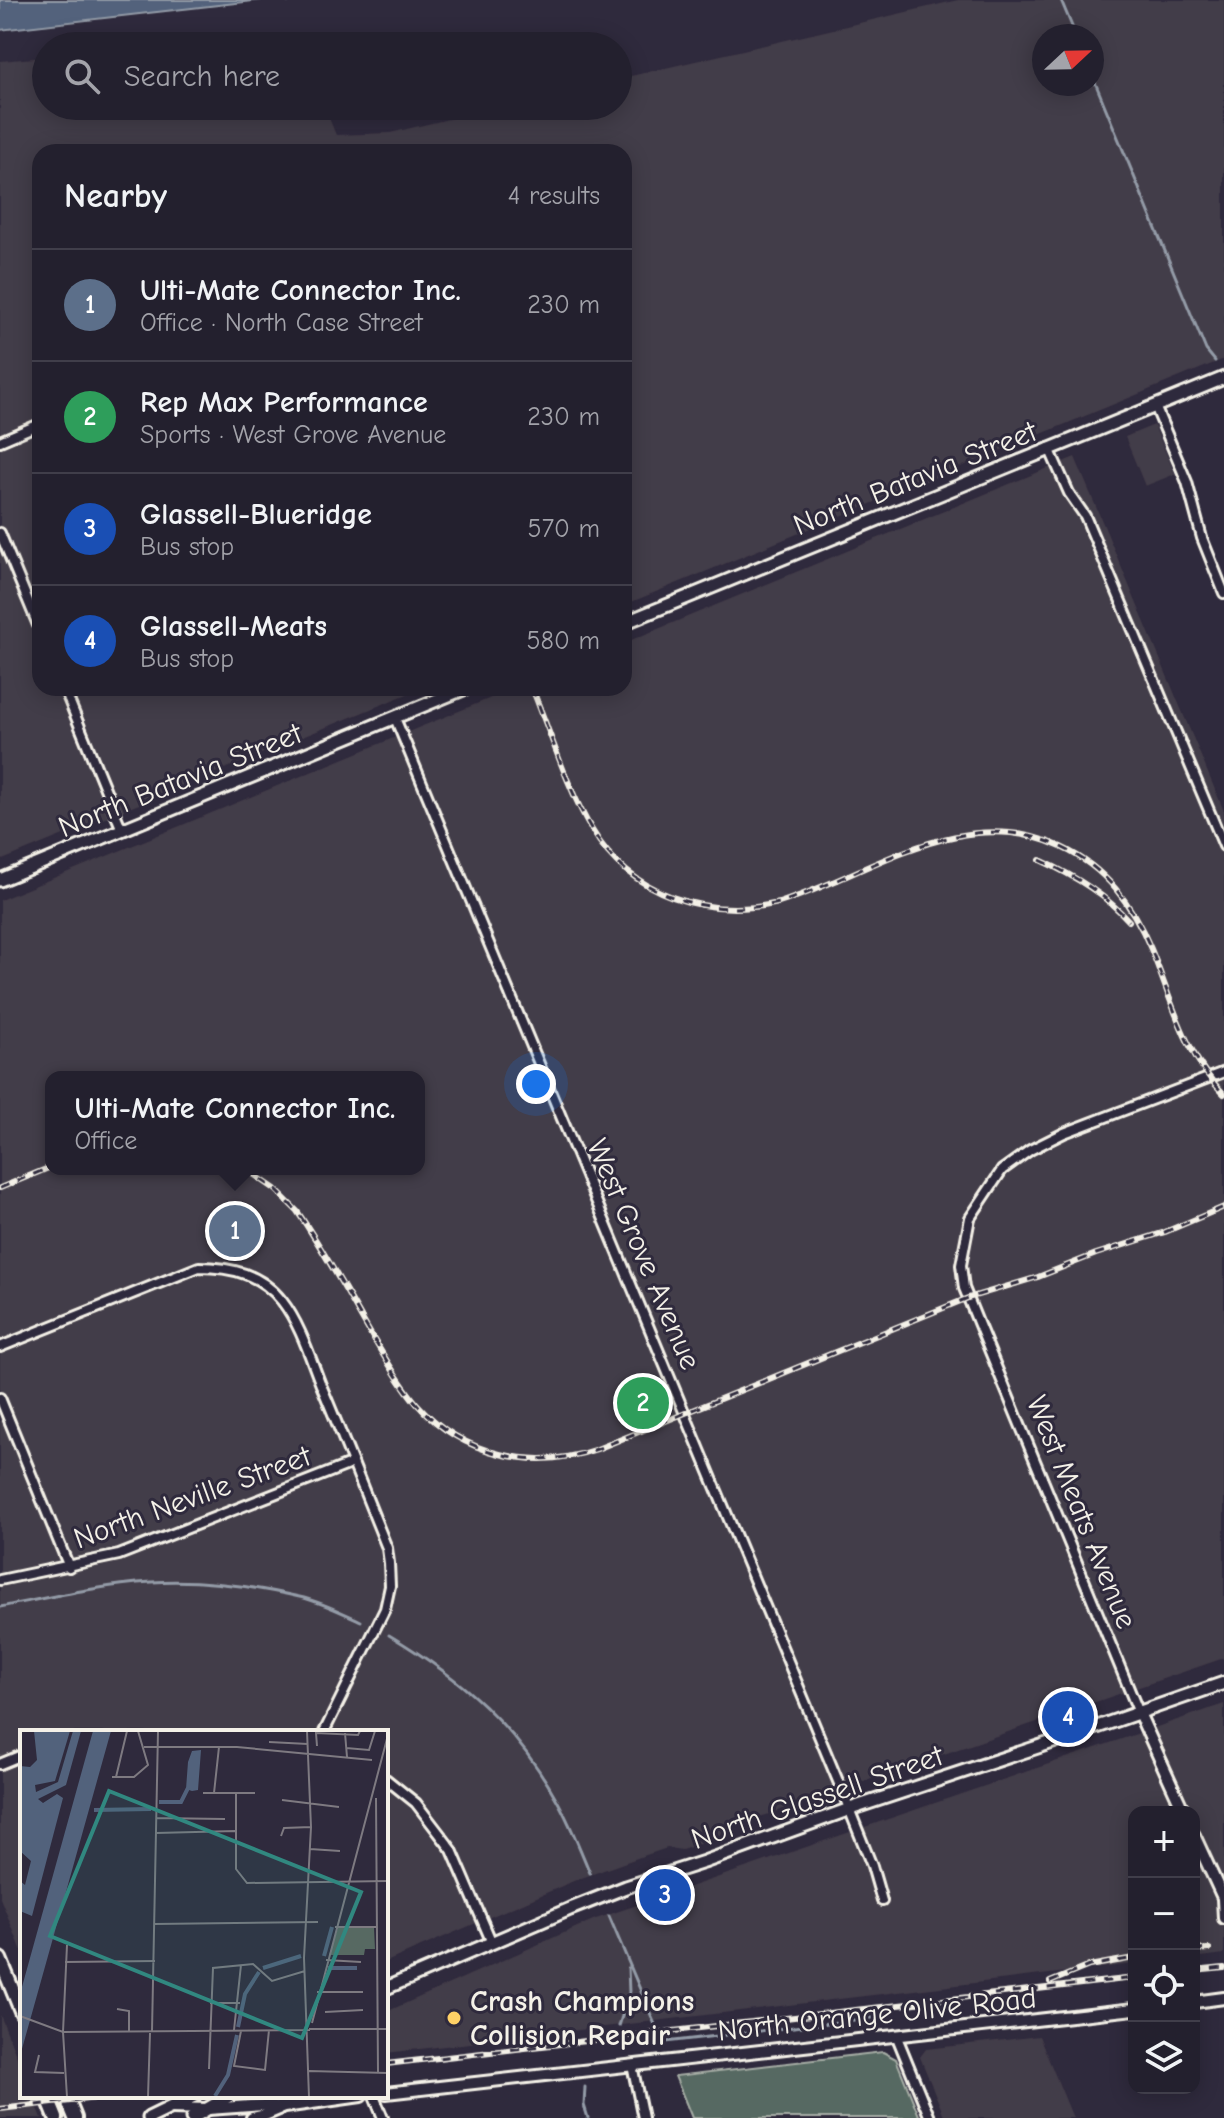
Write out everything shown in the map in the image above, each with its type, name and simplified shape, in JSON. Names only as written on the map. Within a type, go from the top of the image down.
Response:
[{"type":"main road","name":"North Batavia Street","points":[[632,620],[1224,378]]},
{"type":"main road","name":"North Batavia Street","points":[[0,880],[447,696]]},
{"type":"main road","name":"North Glassell Street","points":[[388,1987],[615,1892],[1224,1683]]},
{"type":"main road","points":[[0,1959],[20,2008]]},
{"type":"main road","points":[[48,2098],[56,2118]]},
{"type":"main road","points":[[67,2098],[75,2118]]},
{"type":"main road","points":[[149,2118],[190,2098]]},
{"type":"main road","points":[[192,2118],[226,2098]]},
{"type":"street","points":[[1155,406],[1187,482],[1202,538],[1224,593]]},
{"type":"street","points":[[0,441],[32,427]]},
{"type":"street","points":[[1049,448],[1069,493],[1085,516],[1224,846]]},
{"type":"street","points":[[0,533],[32,605]]},
{"type":"street","points":[[67,696],[122,830]]},
{"type":"street","name":"West Grove Avenue","points":[[395,718],[850,1809],[882,1901]]},
{"type":"street","name":"West Meats Avenue","points":[[1139,1713],[964,1288],[961,1265],[970,1218],[1002,1170],[1030,1150],[1064,1133],[1224,1072]]},
{"type":"street","points":[[0,1347],[199,1267],[222,1267],[243,1272],[280,1299],[292,1316],[307,1349],[387,1548],[390,1586],[385,1609],[325,1730]]},
{"type":"street","points":[[0,1398],[69,1567]]},
{"type":"street","name":"North Neville Street","points":[[0,1580],[119,1555],[353,1463]]},
{"type":"street","points":[[1139,1713],[1181,1806]]},
{"type":"street","points":[[0,1764],[20,1756]]},
{"type":"street","points":[[388,1781],[416,1803],[452,1850],[492,1943]]},
{"type":"street","points":[[1200,1848],[1224,1900],[1224,1918]]},
{"type":"street","points":[[1200,2001],[1224,1998]]},
{"type":"street","name":"North Orange Olive Road","points":[[388,2093],[1128,2010]]},
{"type":"street","points":[[897,2037],[930,2118]]},
{"type":"street","points":[[632,2065],[643,2118]]},
{"type":"street","points":[[171,2108],[208,2109],[284,2102],[296,2105],[347,2098]]},
{"type":"street","points":[[375,2098],[383,2118]]},
{"type":"street","points":[[252,2118],[265,2115],[284,2102]]},
{"type":"shaded area","points":[[958,0],[1224,0],[1224,359],[632,602],[632,144],[32,144],[32,696],[402,696],[0,861],[0,61],[32,58],[32,120],[330,120],[336,135],[390,133],[444,120],[632,120],[632,76]]},
{"type":"shaded area","points":[[1154,425],[1175,474],[1145,486],[1125,437]]},
{"type":"shaded area","points":[[1075,457],[1224,811],[1224,1658],[725,1829],[719,1837],[682,1850],[667,1848],[576,1880],[388,1961],[388,1730],[20,1730],[20,1946],[0,1898],[0,900],[496,696],[632,696],[632,640]]},
{"type":"shaded area","points":[[1224,1704],[1224,1954],[1200,1957],[1200,1806],[1128,1806],[1128,1965],[388,2053],[388,2011],[593,1920]]},
{"type":"shaded area","points":[[0,2015],[20,2064],[20,2098],[34,2098],[42,2118],[0,2118]]},
{"type":"shaded area","points":[[1039,2036],[1073,2118],[945,2118],[920,2057],[926,2049]]},
{"type":"green space","points":[[883,2052],[896,2059],[920,2118],[692,2118],[675,2076]]},
{"type":"water","points":[[0,0],[262,0],[0,30]]},
{"type":"waterway","points":[[1061,0],[1071,24]]},
{"type":"waterway","points":[[1101,96],[1206,350],[1215,361]]},
{"type":"waterway","points":[[0,1607],[114,1586],[189,1582],[248,1587],[304,1598],[361,1621]]},
{"type":"waterway","points":[[389,1635],[463,1687],[524,1749],[557,1800],[590,1873]]},
{"type":"waterway","points":[[609,1916],[656,2027]]},
{"type":"waterway","points":[[619,2026],[629,1993],[628,1968]]},
{"type":"waterway","points":[[657,2041],[889,2016]]},
{"type":"waterway","points":[[585,2087],[584,2105],[588,2118]]},
{"type":"railway","points":[[535,696],[567,779],[592,830],[608,853],[628,872],[673,897],[725,908],[779,903],[917,847],[988,832],[1024,835],[1061,847],[1077,856],[1104,877],[1126,902],[1151,949],[1189,1044],[1210,1079],[1224,1094]]},
{"type":"railway","points":[[1040,860],[1088,886],[1129,921]]},
{"type":"railway","points":[[0,1188],[45,1169]]},
{"type":"railway","points":[[255,1175],[275,1189],[297,1211],[389,1364],[417,1404],[435,1422],[478,1447],[524,1458],[549,1459],[597,1449],[968,1298],[1165,1232],[1224,1207]]},
{"type":"railway","points":[[1200,1950],[1209,1949]]},
{"type":"railway","points":[[1050,1982],[1089,1966],[1128,1959]]},
{"type":"railway","points":[[1200,1970],[1224,1968]]},
{"type":"railway","points":[[388,2064],[1128,1979]]},
{"type":"railway","points":[[0,2109],[96,2098]]},
{"type":"place","name":"Ulti-Mate Connector Inc.","points":[[235,1231]]},
{"type":"place","name":"Rep Max Performance","points":[[643,1403]]},
{"type":"place","name":"Glassell-Meats","points":[[1068,1717]]},
{"type":"place","name":"Glassell-Blueridge","points":[[665,1895]]},
{"type":"place","name":"Crash Champions Collision Repair","points":[[454,2018]]}]
